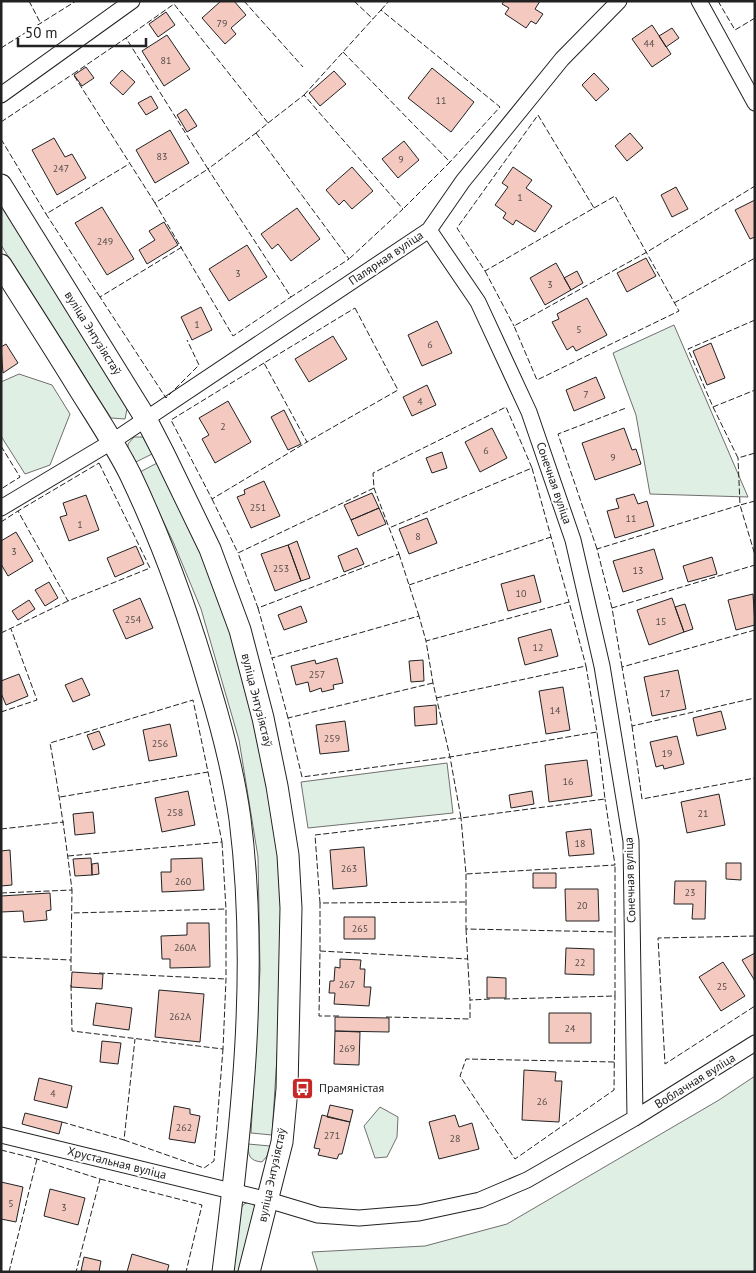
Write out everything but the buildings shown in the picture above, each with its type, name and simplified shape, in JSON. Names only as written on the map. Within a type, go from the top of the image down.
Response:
[{"type":"street","points":[[1,95],[132,1]]},
{"type":"street","name":"Палярная вуліца","points":[[1,508],[113,441],[428,230],[463,181],[562,59],[619,1]]},
{"type":"street","points":[[699,1],[755,103]]},
{"type":"street","name":"вуліца Энтузіястаў","points":[[1,184],[146,419],[210,549],[240,630],[263,718],[277,786],[288,855],[292,908],[287,1089],[282,1142],[249,1272]]},
{"type":"street","name":"Сонечная вуліца","points":[[428,230],[478,302],[529,412],[573,540],[602,666],[631,841],[634,1118]]},
{"type":"street","points":[[1,265],[113,441],[146,508],[179,590],[228,751],[240,819],[245,879],[248,945],[248,1031],[233,1191],[223,1272]]},
{"type":"street","name":"Воблачная вуліца","points":[[634,1118],[755,1042]]},
{"type":"street","points":[[268,1200],[318,1215],[359,1218],[419,1213],[480,1200],[527,1180],[634,1118]]},
{"type":"street","name":"Хрустальная вуліца","points":[[1,1135],[268,1200]]},
{"type":"green space","points":[[1,204],[127,409],[125,419],[111,418],[1,245]]},
{"type":"green space","points":[[674,325],[748,497],[650,494],[636,415],[613,353]]},
{"type":"green space","points":[[19,374],[52,385],[70,414],[50,465],[25,474],[1,436],[1,382]]},
{"type":"green space","points":[[134,437],[143,437],[152,454],[136,462],[128,448],[128,444]]},
{"type":"green space","points":[[159,462],[222,601],[258,734],[279,852],[283,962],[272,1135],[251,1133],[260,970],[258,857],[239,740],[201,609],[174,544],[140,472]]},
{"type":"green space","points":[[447,763],[453,813],[308,828],[301,782]]},
{"type":"green space","points":[[755,1076],[755,1272],[318,1272],[312,1252],[425,1246],[507,1224],[719,1100]]},
{"type":"green space","points":[[380,1107],[398,1117],[397,1137],[387,1157],[375,1158],[364,1126]]},
{"type":"green space","points":[[248,1144],[270,1146],[267,1156],[262,1162],[252,1159],[248,1152]]},
{"type":"green space","points":[[249,1202],[255,1208],[254,1221],[239,1272],[233,1272],[240,1209]]},
{"type":"fence","points":[[29,1],[41,24]]},
{"type":"fence","points":[[1,48],[76,1]]},
{"type":"fence","points":[[244,1],[303,67]]},
{"type":"fence","points":[[354,1],[373,19]]},
{"type":"fence","points":[[381,10],[389,1]]},
{"type":"fence","points":[[718,1],[735,30],[755,18]]},
{"type":"fence","points":[[126,38],[174,4],[268,123],[256,133]]},
{"type":"fence","points":[[304,95],[381,10],[500,107],[450,162]]},
{"type":"fence","points":[[155,203],[73,74],[126,38],[208,169],[155,203],[233,336],[291,297]]},
{"type":"fence","points":[[343,52],[450,162],[403,209]]},
{"type":"fence","points":[[1,122],[73,74]]},
{"type":"fence","points":[[268,123],[304,95],[403,209],[349,259]]},
{"type":"fence","points":[[538,115],[594,208],[485,271],[457,228],[538,115]]},
{"type":"fence","points":[[256,133],[349,259],[291,297],[208,169],[256,133]]},
{"type":"fence","points":[[1,139],[46,214]]},
{"type":"fence","points":[[100,297],[46,214],[129,164]]},
{"type":"fence","points":[[594,208],[615,196],[679,311],[537,380],[514,326],[647,252],[755,186]]},
{"type":"fence","points":[[182,247],[100,297],[166,398],[199,365],[187,340]]},
{"type":"fence","points":[[674,303],[755,258]]},
{"type":"fence","points":[[485,271],[514,326]]},
{"type":"fence","points":[[355,308],[398,390],[307,442],[264,363],[355,308]]},
{"type":"fence","points":[[755,320],[688,349],[713,407],[755,390]]},
{"type":"fence","points":[[264,363],[171,420],[212,499],[307,442]]},
{"type":"fence","points":[[374,488],[238,553],[258,608],[399,554],[374,488],[373,473],[506,407],[532,468],[389,528]]},
{"type":"fence","points":[[713,407],[738,458],[755,453]]},
{"type":"fence","points":[[597,549],[558,434],[626,408]]},
{"type":"fence","points":[[1,446],[20,477],[1,489]]},
{"type":"fence","points":[[612,608],[597,549],[740,505],[738,458]]},
{"type":"fence","points":[[99,463],[150,568],[68,601],[18,511],[99,463]]},
{"type":"fence","points":[[532,468],[569,602]]},
{"type":"fence","points":[[212,499],[238,553]]},
{"type":"fence","points":[[755,501],[740,505],[755,555]]},
{"type":"fence","points":[[1,522],[18,511]]},
{"type":"fence","points":[[409,585],[551,537]]},
{"type":"fence","points":[[399,554],[419,616]]},
{"type":"fence","points":[[622,667],[612,608],[755,565]]},
{"type":"fence","points":[[1,633],[68,601]]},
{"type":"fence","points":[[433,683],[288,718],[302,777],[450,757],[433,683],[426,641],[569,602],[586,666]]},
{"type":"fence","points":[[258,608],[272,658]]},
{"type":"fence","points":[[288,718],[272,658],[419,616],[426,641]]},
{"type":"fence","points":[[1,712],[37,700],[11,629]]},
{"type":"fence","points":[[755,630],[622,667],[632,726],[755,698]]},
{"type":"fence","points":[[436,698],[586,666],[597,732],[605,799],[461,818],[450,757],[597,732]]},
{"type":"fence","points":[[1,893],[72,890],[50,743],[193,700],[208,772],[60,797]]},
{"type":"fence","points":[[632,726],[642,799],[755,778]]},
{"type":"fence","points":[[68,856],[222,842],[208,772]]},
{"type":"fence","points":[[320,903],[315,835],[461,818],[466,874],[615,865],[605,799]]},
{"type":"fence","points":[[1,829],[64,822]]},
{"type":"fence","points":[[222,842],[226,909]]},
{"type":"fence","points":[[466,874],[466,929],[615,932],[615,865]]},
{"type":"fence","points":[[1,957],[71,960],[72,890]]},
{"type":"fence","points":[[320,951],[320,903],[465,902]]},
{"type":"fence","points":[[71,913],[226,909],[223,1049],[72,1031],[71,985]]},
{"type":"fence","points":[[466,929],[470,1000],[491,999]]},
{"type":"fence","points":[[504,999],[615,996],[615,932]]},
{"type":"fence","points":[[755,936],[658,938],[665,1064],[755,1006]]},
{"type":"fence","points":[[339,1016],[319,1016],[320,951],[468,959]]},
{"type":"fence","points":[[71,960],[71,971]]},
{"type":"fence","points":[[99,973],[226,979]]},
{"type":"fence","points":[[614,1062],[466,1059],[460,1076],[515,1159],[614,1090],[615,996]]},
{"type":"fence","points":[[386,1017],[470,1019],[470,1000]]},
{"type":"fence","points":[[62,1122],[124,1140],[135,1039]]},
{"type":"fence","points":[[124,1140],[204,1168],[214,1161],[223,1049]]},
{"type":"fence","points":[[1,1150],[100,1179],[76,1272]]},
{"type":"fence","points":[[9,1272],[37,1159]]},
{"type":"fence","points":[[100,1179],[202,1205],[186,1272]]},
{"type":"place","name":"Прамяністая","points":[[303,1088]]}]
